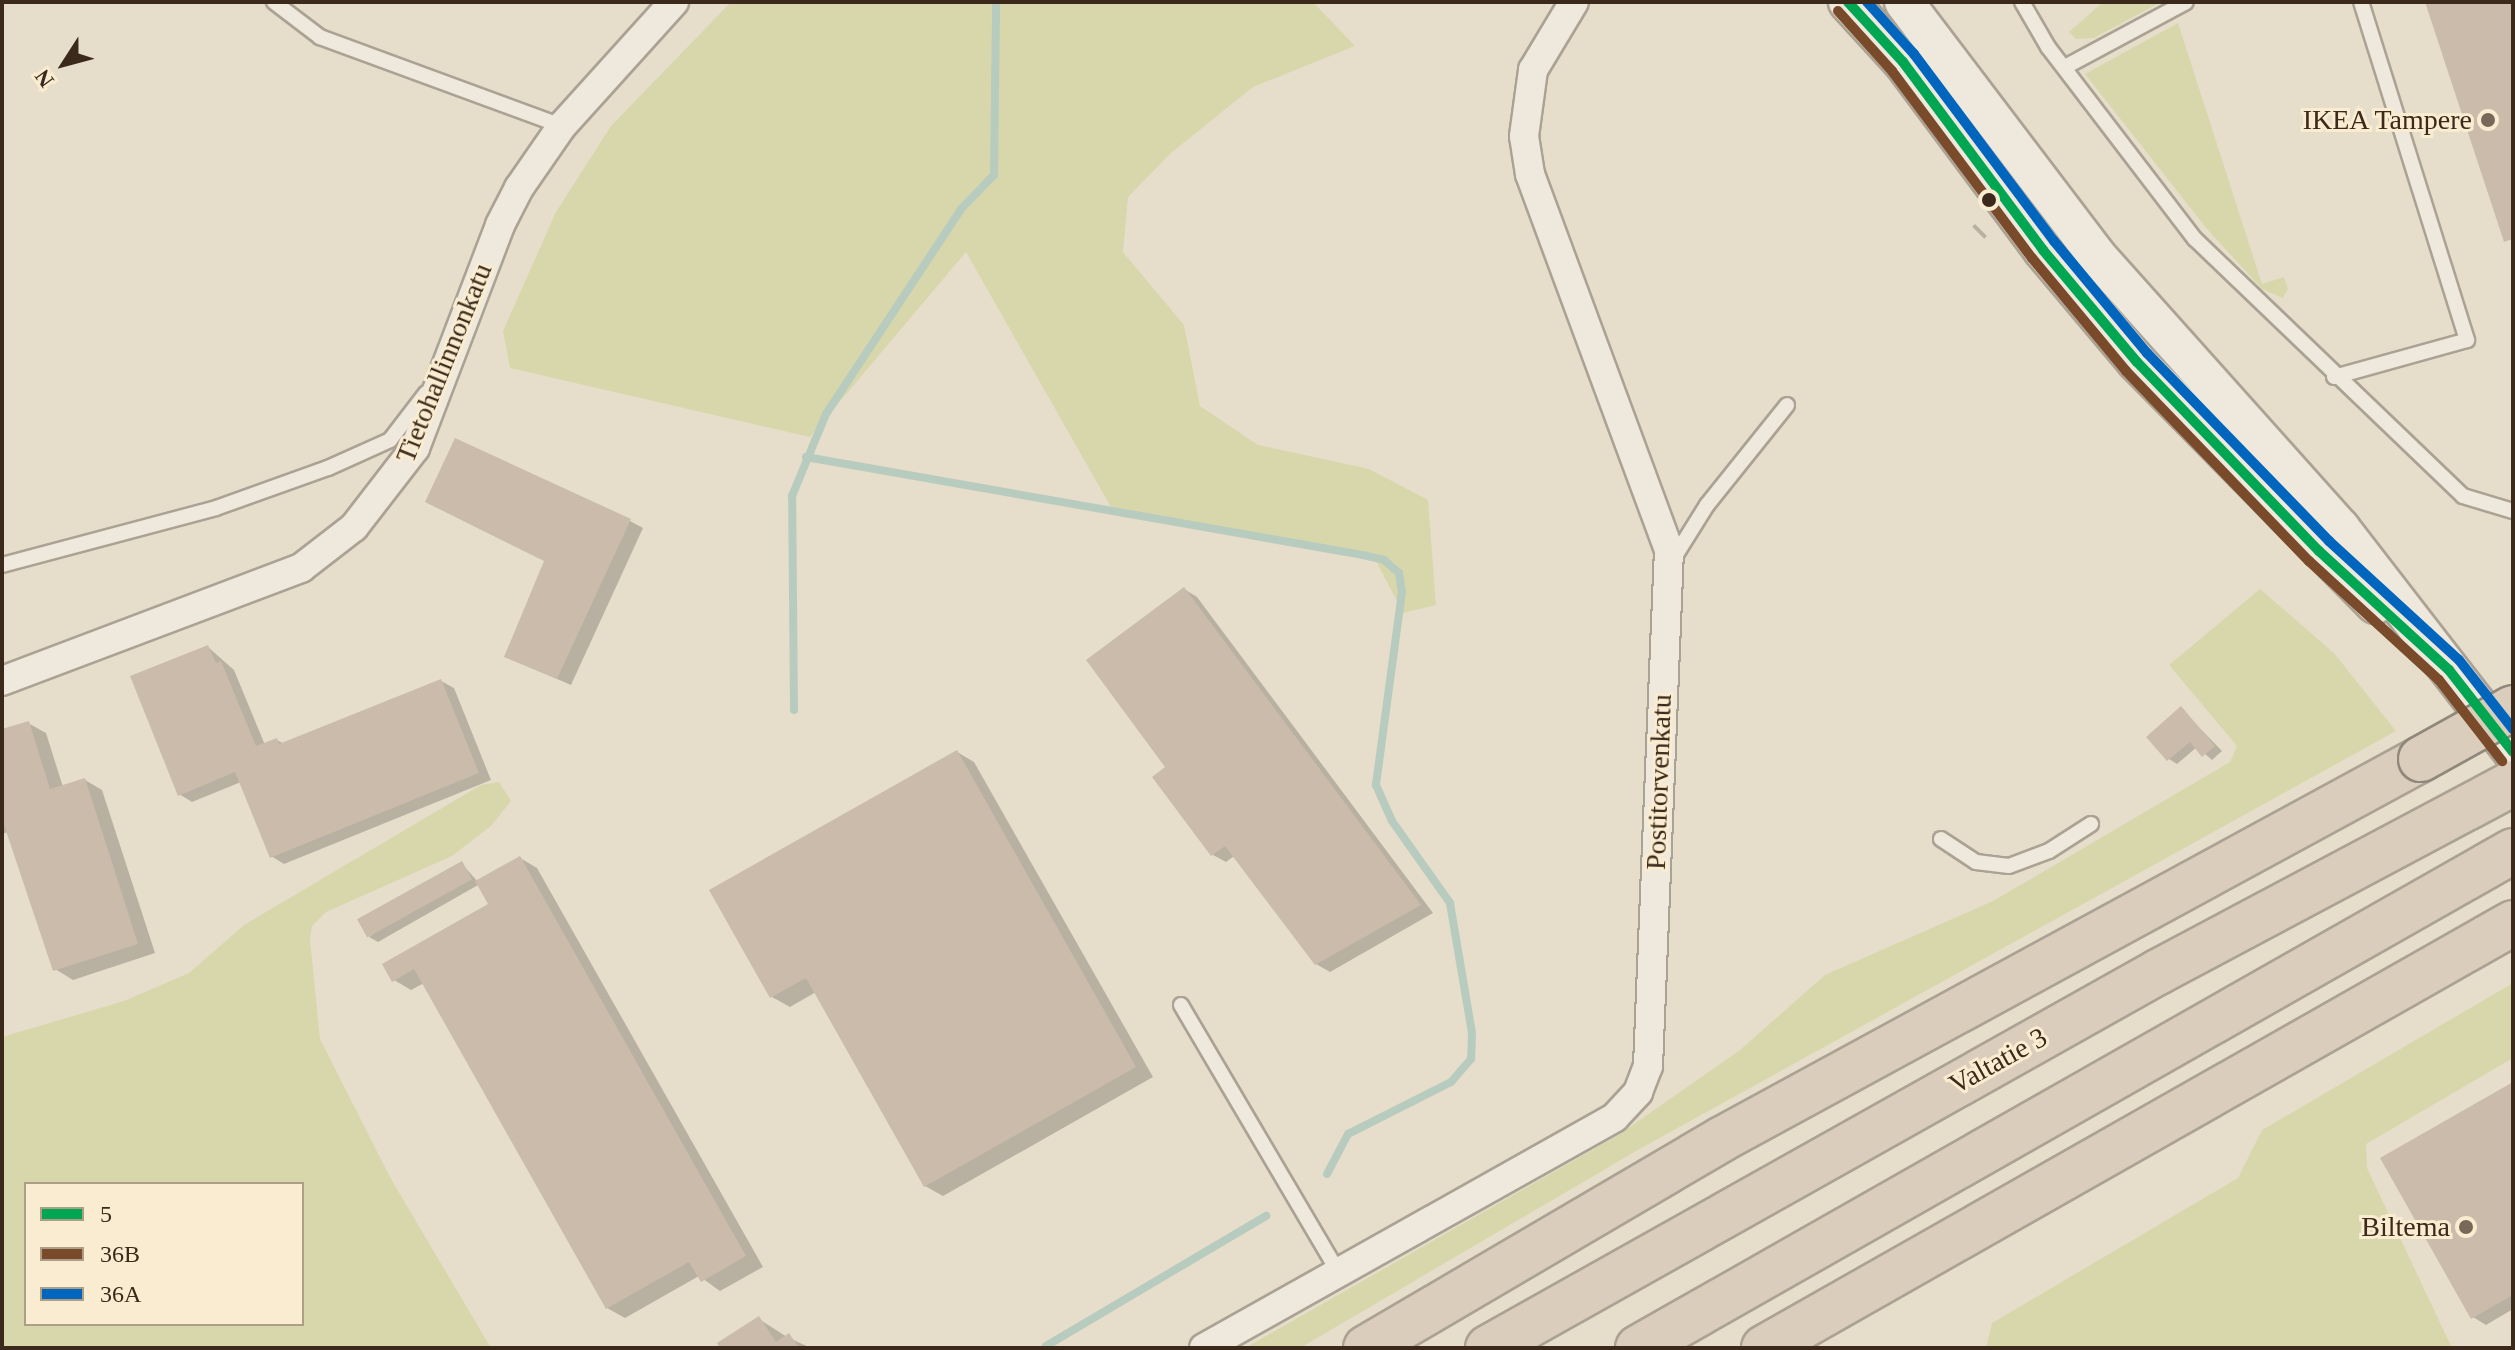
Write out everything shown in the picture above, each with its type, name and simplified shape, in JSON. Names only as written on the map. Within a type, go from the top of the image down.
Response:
[{"type":"highway","points":[[1366,1348],[1722,1139],[2513,708]]},
{"type":"highway","name":"Valtatie 3","points":[[1488,1348],[2158,972],[2513,783]]},
{"type":"highway","points":[[1638,1348],[2505,855]]},
{"type":"highway","points":[[1764,1348],[2513,923]]},
{"type":"main road","points":[[1848,2],[1903,62],[2043,250],[2137,362],[2319,551],[2449,670]]},
{"type":"main road","points":[[1904,2],[2095,254],[2340,528],[2513,752]]},
{"type":"street","name":"Tietohallinnonkatu","points":[[2,681],[301,568],[354,527],[387,490],[415,448],[500,225],[562,126],[674,2]]},
{"type":"street","name":"Postitorvenkatu","points":[[1204,1348],[1615,1117],[1638,1092],[1651,1045],[1670,565],[1659,517],[1526,158],[1527,89],[1541,53],[1574,2]]},
{"type":"lane","points":[[274,2],[320,37],[562,126]]},
{"type":"lane","points":[[2022,2],[2065,67],[2195,239],[2334,377],[2463,496],[2513,511]]},
{"type":"lane","points":[[2065,67],[2186,2]]},
{"type":"lane","points":[[2334,377],[2467,340],[2361,2]]},
{"type":"lane","points":[[2,565],[216,508],[353,457],[390,440],[446,367]]},
{"type":"lane","points":[[1670,565],[1707,505],[1787,405]]},
{"type":"lane","points":[[1941,839],[1976,862],[2009,866],[2049,851],[2091,824]]},
{"type":"lane","points":[[1181,1005],[1338,1272]]},
{"type":"green space","points":[[731,2],[1313,2],[1355,46],[1253,87],[1171,153],[1128,197],[1123,252],[1184,325],[1200,406],[1258,445],[1369,469],[1428,500],[1436,605],[1403,613],[1372,553],[1116,516],[966,252],[810,437],[510,368],[503,331],[556,212],[611,126]]},
{"type":"green space","points":[[2103,2],[2161,2],[2094,38],[2076,39],[2069,32]]},
{"type":"green space","points":[[2178,23],[2262,284],[2284,277],[2288,289],[2283,298],[2262,289],[2207,229],[2085,74]]},
{"type":"green space","points":[[2260,589],[2334,653],[2396,731],[1636,1151],[1300,1348],[1245,1348],[1617,1136],[1740,1050],[1825,975],[1993,901],[2230,762],[2237,746],[2169,665]]},
{"type":"green space","points":[[499,782],[511,801],[491,826],[452,856],[326,912],[312,926],[310,939],[320,1039],[391,1179],[491,1348],[2,1348],[2,1037],[124,1001],[189,973],[244,925],[481,785]]},
{"type":"green space","points":[[2513,983],[2513,1058],[2366,1144],[2367,1168],[2452,1348],[1986,1348],[1992,1323],[2238,1178],[2262,1130]]},
{"type":"building","name":"IKEA Tampere","points":[[2425,2],[2513,2],[2513,239],[2504,242]]},
{"type":"building","points":[[455,438],[631,519],[557,679],[504,657],[544,561],[425,502]]},
{"type":"building","points":[[1184,587],[1421,905],[1315,965],[1225,846],[1211,856],[1152,777],[1165,767],[1086,660]]},
{"type":"building","points":[[208,645],[216,663],[221,661],[256,746],[277,738],[279,744],[441,679],[479,773],[270,858],[235,772],[178,796],[130,676]]},
{"type":"building","points":[[2181,706],[2215,746],[2202,757],[2190,742],[2167,761],[2146,737]]},
{"type":"building","points":[[29,721],[50,789],[85,778],[138,944],[53,971],[2,819],[2,729]]},
{"type":"building","points":[[957,750],[1136,1067],[924,1187],[806,978],[770,998],[709,890]]},
{"type":"building","points":[[520,856],[746,1256],[701,1282],[689,1262],[606,1309],[414,969],[392,982],[382,964],[488,904],[475,881]]},
{"type":"building","points":[[462,861],[472,879],[367,938],[357,919]]},
{"type":"building","name":"Biltema","points":[[2513,1082],[2513,1295],[2471,1319],[2380,1158]]},
{"type":"building","points":[[759,1316],[776,1342],[789,1333],[799,1348],[720,1348],[717,1343]]},
{"type":"waterway","points":[[794,710],[792,496],[826,414],[961,209],[994,175],[996,2]]},
{"type":"waterway","points":[[806,457],[1363,555],[1384,560],[1399,573],[1402,592],[1376,785],[1392,821],[1450,903],[1472,1033],[1471,1059],[1451,1082],[1348,1134],[1327,1174]]},
{"type":"waterway","points":[[1046,1346],[1266,1216]]},
{"type":"transit line","name":"5","points":[[1848,2],[1903,62],[2043,250],[2137,362],[2319,551],[2449,670],[2513,752]]},
{"type":"transit line","name":"36A","points":[[1867,2],[1914,54],[2054,241],[2147,353],[2329,541],[2459,660],[2513,729]]},
{"type":"transit line","name":"36B","points":[[1838,11],[1892,71],[2032,258],[2126,371],[2309,561],[2439,680],[2502,761]]},
{"type":"place","name":"IKEA Tampere","points":[[2488,120]]},
{"type":"place","name":"Biltema","points":[[2466,1227]]}]
